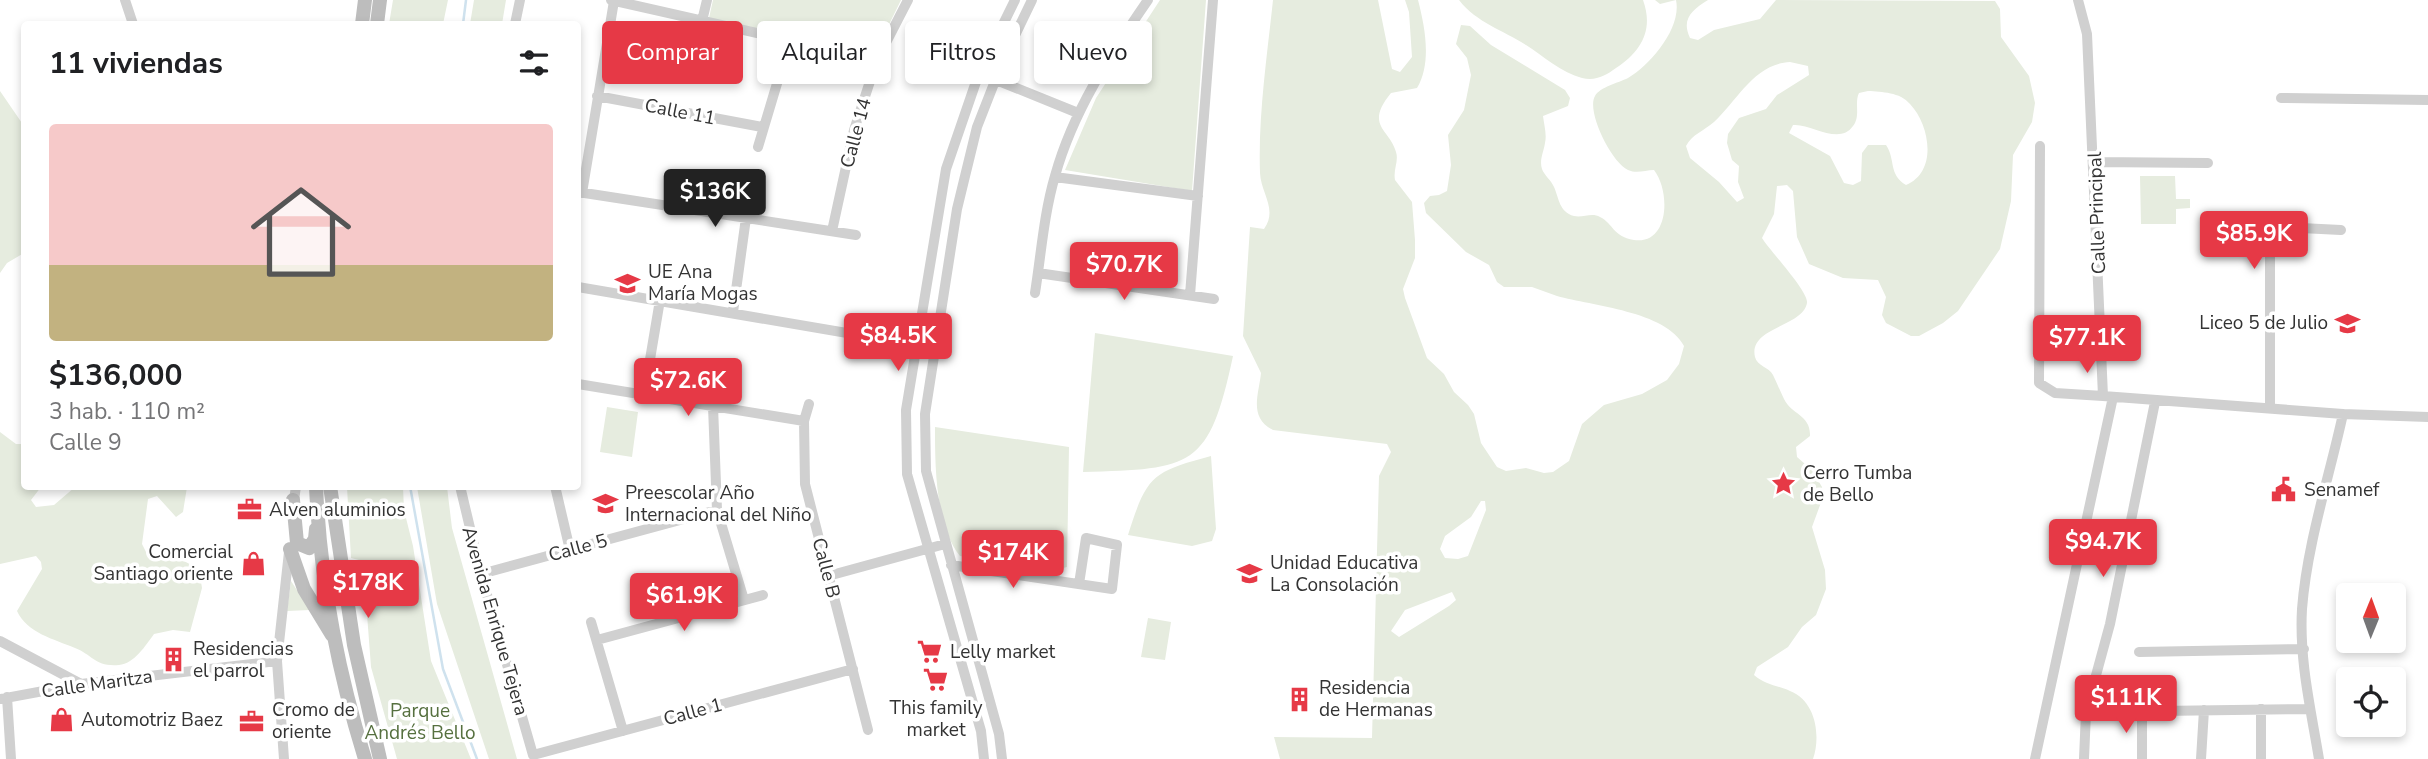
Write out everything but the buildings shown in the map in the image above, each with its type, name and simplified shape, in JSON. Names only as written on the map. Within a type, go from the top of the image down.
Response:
[{"type":"main road","points":[[362,21],[365,0]]},
{"type":"main road","points":[[377,21],[380,0]]},
{"type":"main road","points":[[316,490],[317,520],[335,641],[365,759]]},
{"type":"main road","points":[[331,490],[354,645],[380,759]]},
{"type":"main road","points":[[295,493],[295,537],[300,546],[309,548],[313,545],[317,520]]},
{"type":"main road","points":[[290,549],[304,589],[335,641]]},
{"type":"street","points":[[125,0],[132,21]]},
{"type":"street","points":[[516,21],[520,0]]},
{"type":"street","points":[[581,187],[612,0],[757,32]]},
{"type":"street","points":[[702,20],[707,0]]},
{"type":"street","name":"Calle 14","points":[[891,33],[908,0]]},
{"type":"street","points":[[1004,21],[1015,0]]},
{"type":"street","points":[[1020,26],[1032,0]]},
{"type":"street","points":[[1035,293],[1055,177],[1078,113],[1107,60],[1148,0]]},
{"type":"street","points":[[1190,295],[1213,0]]},
{"type":"street","name":"Calle Principal","points":[[2035,759],[2108,397],[2087,34],[2078,0]]},
{"type":"street","points":[[758,147],[776,84]]},
{"type":"street","name":"Calle 14","points":[[832,231],[854,130],[869,84]]},
{"type":"street","points":[[975,84],[946,169],[919,346],[906,410],[907,474],[981,731],[984,759]]},
{"type":"street","points":[[993,84],[977,127],[957,209],[925,414],[926,471],[997,727],[1002,759]]},
{"type":"street","points":[[1007,84],[1078,113]]},
{"type":"street","name":"Calle 11","points":[[597,96],[762,127]]},
{"type":"street","points":[[2281,98],[2428,100]]},
{"type":"street","points":[[2040,146],[2039,383],[2055,393],[2155,402],[2428,417]]},
{"type":"street","points":[[2095,162],[2208,163]]},
{"type":"street","points":[[1055,177],[1198,196]]},
{"type":"street","points":[[581,193],[856,235]]},
{"type":"street","points":[[733,312],[746,218]]},
{"type":"street","points":[[2270,408],[2270,232],[2279,227],[2341,230]]},
{"type":"street","points":[[1038,273],[1214,299]]},
{"type":"street","points":[[581,287],[935,348]]},
{"type":"street","points":[[644,395],[660,300]]},
{"type":"street","points":[[581,384],[804,421]]},
{"type":"street","points":[[2084,759],[2086,712],[2110,624],[2155,402]]},
{"type":"street","name":"Calle B","points":[[809,404],[804,421],[805,484],[867,730]]},
{"type":"street","points":[[713,406],[717,510],[744,600]]},
{"type":"street","points":[[2319,759],[2309,709],[2302,610],[2313,542],[2343,414]]},
{"type":"street","name":"Avenida Enrique Tejera","points":[[461,490],[481,574],[533,755]]},
{"type":"street","points":[[556,490],[570,550]]},
{"type":"street","points":[[284,759],[278,661],[295,493]]},
{"type":"street","name":"Calle 5","points":[[481,574],[717,510]]},
{"type":"street","points":[[951,565],[1112,589],[1117,545],[1086,538],[1079,584]]},
{"type":"street","points":[[828,576],[945,544]]},
{"type":"street","points":[[597,640],[764,595]]},
{"type":"street","points":[[592,622],[623,731]]},
{"type":"street","points":[[0,640],[81,684]]},
{"type":"street","points":[[2139,652],[2304,649]]},
{"type":"street","name":"Calle Maritza","points":[[3,698],[81,684],[278,661]]},
{"type":"street","name":"Calle 1","points":[[533,755],[853,669]]},
{"type":"street","points":[[3,698],[11,759]]},
{"type":"street","points":[[2261,709],[2261,759]]},
{"type":"street","points":[[2086,712],[2309,709]]},
{"type":"street","points":[[2201,759],[2204,710]]},
{"type":"street","points":[[2142,712],[2142,759]]},
{"type":"street","points":[[981,731],[997,727]]},
{"type":"green space","points":[[393,0],[448,0],[444,21],[390,21]]},
{"type":"green space","points":[[474,0],[506,0],[502,21],[470,21]]},
{"type":"green space","points":[[713,0],[901,0],[891,21],[757,21],[757,29],[743,26],[743,21],[709,18]]},
{"type":"green space","points":[[1160,0],[1206,0],[1192,191],[1065,170],[1096,98],[1105,84],[1152,84],[1152,21],[1146,21]]},
{"type":"green space","points":[[1273,0],[1378,0],[1392,69],[1400,72],[1412,57],[1409,12],[1405,0],[1418,0],[1426,45],[1422,78],[1417,88],[1391,93],[1383,104],[1379,120],[1396,152],[1395,180],[1412,202],[1415,258],[1403,289],[1405,298],[1427,358],[1444,374],[1454,392],[1474,414],[1481,443],[1497,467],[1506,471],[1526,468],[1544,473],[1553,472],[1569,461],[1582,424],[1604,405],[1642,394],[1667,380],[1679,364],[1684,346],[1675,334],[1645,317],[1557,296],[1532,287],[1504,287],[1497,282],[1489,265],[1466,252],[1426,213],[1424,203],[1430,196],[1447,191],[1451,165],[1448,135],[1464,110],[1471,75],[1467,58],[1456,44],[1461,25],[1470,26],[1491,45],[1565,90],[1570,98],[1568,106],[1543,116],[1546,136],[1541,162],[1543,171],[1553,184],[1565,211],[1574,216],[1597,216],[1621,236],[1634,240],[1646,239],[1660,226],[1663,191],[1654,170],[1631,171],[1614,157],[1597,124],[1593,103],[1601,90],[1628,78],[1654,55],[1674,22],[1676,0],[1708,0],[1693,11],[1688,20],[1690,38],[1698,40],[1714,30],[1760,19],[1776,0],[1995,1],[2000,9],[2001,37],[2029,76],[2035,103],[2032,122],[2013,155],[2011,201],[2000,249],[1958,311],[1919,336],[1911,336],[1886,323],[1882,315],[1886,297],[1878,280],[1843,278],[1809,264],[1797,237],[1793,191],[1787,185],[1777,186],[1774,214],[1762,238],[1796,281],[1807,303],[1796,317],[1760,339],[1755,347],[1755,357],[1771,372],[1787,404],[1804,419],[1809,429],[1810,436],[1796,447],[1797,457],[1812,470],[1822,487],[1823,497],[1812,527],[1825,570],[1826,589],[1816,615],[1802,627],[1788,647],[1757,667],[1754,675],[1790,691],[1806,703],[1816,730],[1813,759],[1280,759],[1274,737],[1372,738],[1379,476],[1391,452],[1387,444],[1273,430],[1260,419],[1258,412],[1257,397],[1261,373],[1243,336],[1250,227],[1264,229],[1269,215],[1268,201],[1261,181],[1260,152]],"holes":[[[1790,62],[1808,66],[1809,75],[1777,95],[1766,109],[1739,118],[1728,134],[1727,143],[1732,160],[1739,166],[1738,182],[1744,198],[1737,202],[1719,182],[1690,158],[1686,146],[1714,122],[1756,76],[1777,64]],[[1868,91],[1896,95],[1906,100],[1917,113],[1926,135],[1927,159],[1916,179],[1906,185],[1894,171],[1886,145],[1868,145],[1862,153],[1861,181],[1853,185],[1844,183],[1830,156],[1789,133],[1793,125],[1833,134],[1847,132],[1857,118],[1859,93]],[[1481,501],[1485,501],[1486,510],[1468,556],[1458,559],[1445,558],[1440,549],[1445,536],[1471,517]],[[1452,592],[1456,600],[1399,637],[1391,631],[1405,610]]]},
{"type":"green space","points":[[1459,0],[1643,0],[1646,30],[1638,47],[1625,62],[1600,77],[1582,78],[1560,68],[1482,20]]},
{"type":"green space","points":[[1655,0],[1676,0],[1660,4]]},
{"type":"green space","points":[[0,91],[21,122],[21,255],[7,263],[0,273]]},
{"type":"green space","points":[[2140,176],[2175,176],[2176,199],[2190,199],[2190,208],[2176,209],[2176,224],[2141,224]]},
{"type":"green space","points":[[1095,333],[1233,356],[1215,421],[1204,441],[1190,455],[1172,464],[1149,468],[1083,472]]},
{"type":"green space","points":[[607,407],[638,412],[632,457],[600,452]]},
{"type":"green space","points":[[935,427],[1069,447],[1067,567],[1051,571],[960,556],[952,543],[941,511],[936,476]]},
{"type":"green space","points":[[0,432],[16,444],[21,444],[21,490],[39,490],[31,500],[36,507],[54,505],[72,490],[187,490],[183,512],[176,517],[157,496],[148,499],[142,544],[150,560],[182,560],[199,569],[202,588],[190,632],[173,630],[154,634],[130,661],[111,665],[99,662],[34,630],[22,619],[17,611],[42,569],[36,556],[0,564]]},
{"type":"green space","points":[[1211,456],[1216,529],[1212,541],[1192,546],[1128,535],[1141,500],[1154,479],[1176,467]]},
{"type":"green space","name":"Parque Andrés Bello","points":[[347,490],[403,490],[404,510],[413,546],[431,661],[471,759],[397,759],[371,667],[363,561],[351,558]]},
{"type":"green space","points":[[418,490],[447,490],[452,528],[517,759],[489,759],[437,604]]},
{"type":"green space","points":[[291,581],[310,610],[287,611]]},
{"type":"green space","points":[[1148,618],[1171,622],[1165,660],[1141,657]]},
{"type":"waterway","points":[[463,21],[466,0]]},
{"type":"waterway","points":[[411,490],[443,669],[477,759]]},
{"type":"place","name":"UE Ana María Mogas","points":[[628,283]]},
{"type":"place","name":"Liceo 5 de Julio","points":[[2348,323]]},
{"type":"place","name":"Cerro Tumba de Bello","points":[[1783,484]]},
{"type":"place","name":"Senamef","points":[[2284,490]]},
{"type":"place","name":"Preescolar Año Internacional del Niño","points":[[605,504]]},
{"type":"place","name":"Alven aluminios","points":[[249,510]]},
{"type":"place","name":"Comercial Santiago oriente","points":[[253,563]]},
{"type":"place","name":"Unidad Educativa La Consolación","points":[[1250,574]]},
{"type":"place","name":"Lelly market","points":[[930,652]]},
{"type":"place","name":"Residencias el parrol","points":[[173,660]]},
{"type":"place","name":"This family market","points":[[936,680]]},
{"type":"place","name":"Residencia de Hermanas","points":[[1299,699]]},
{"type":"place","name":"Automotriz Baez","points":[[61,720]]},
{"type":"place","name":"Cromo de oriente","points":[[252,721]]}]
